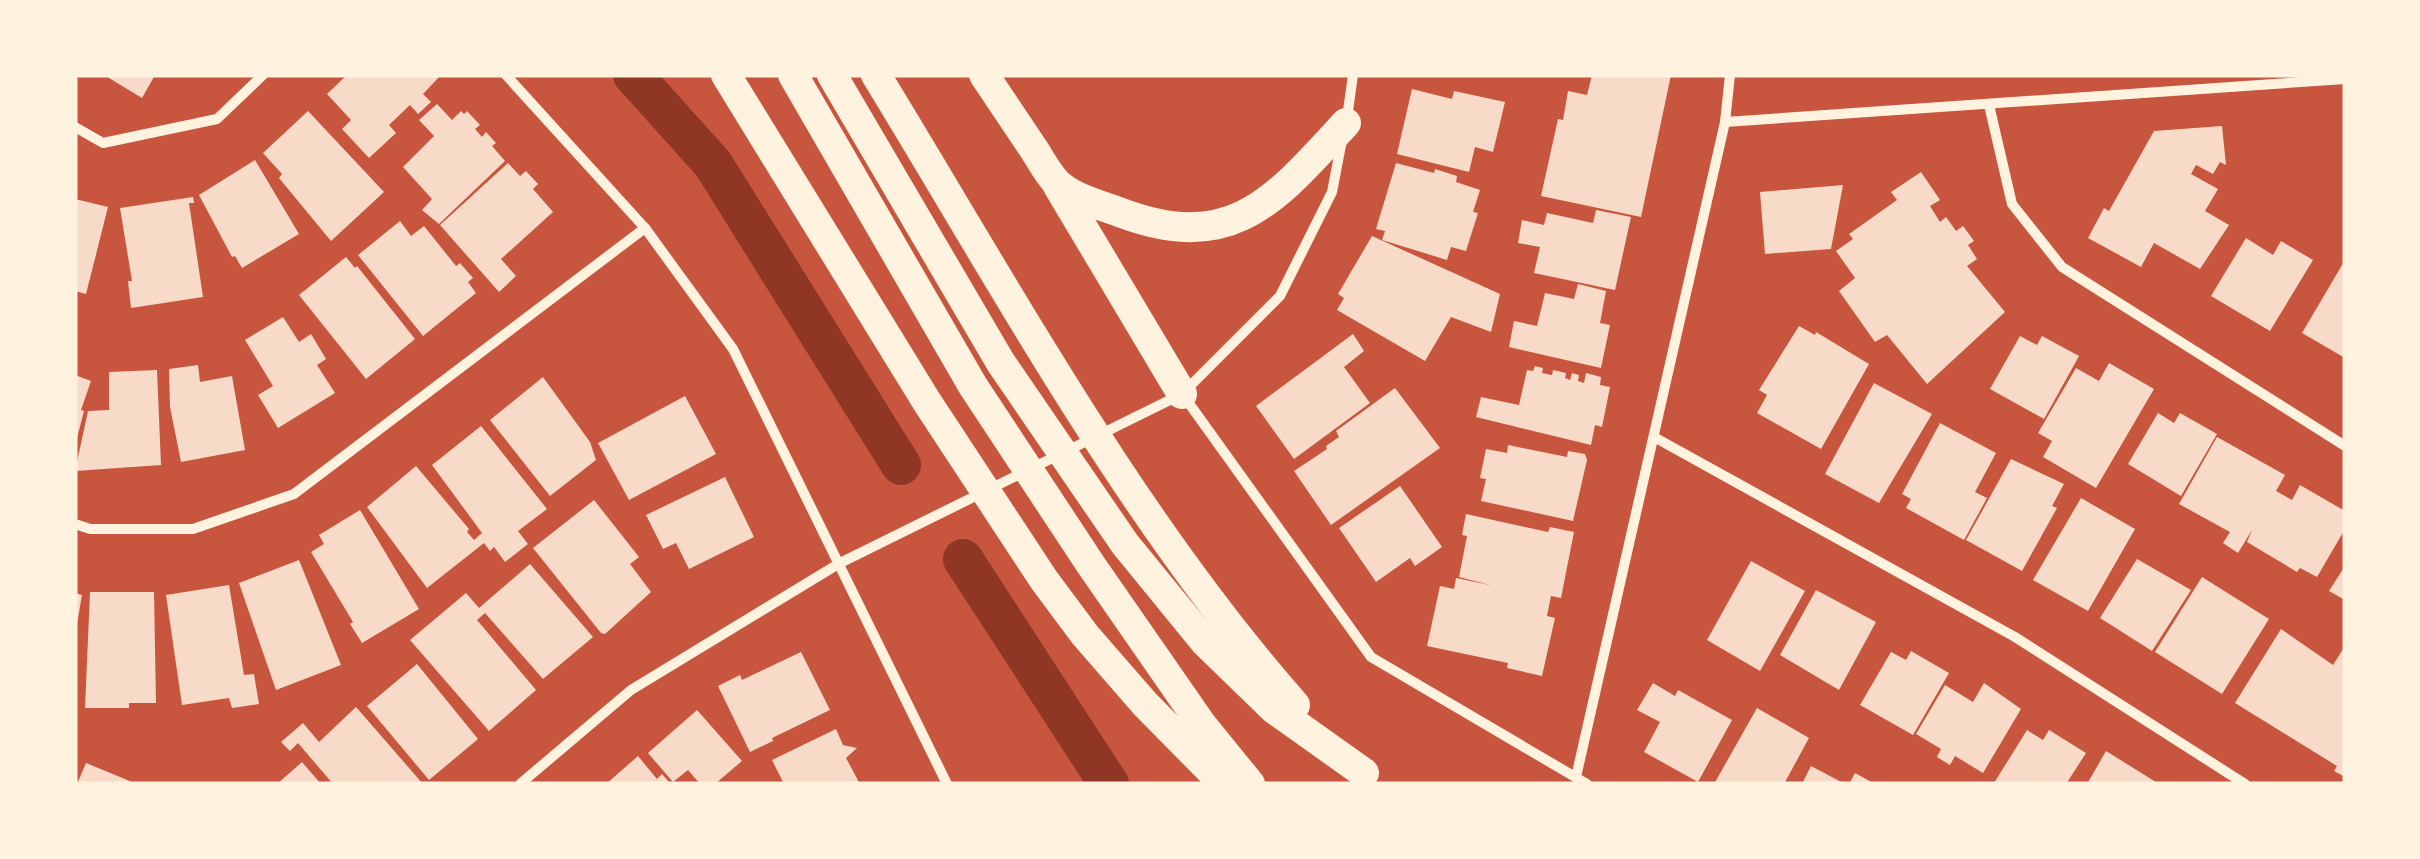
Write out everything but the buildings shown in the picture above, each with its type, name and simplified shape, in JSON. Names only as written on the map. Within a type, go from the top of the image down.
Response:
[{"type":"highway","points":[[726,75],[927,402],[1044,580],[1145,704],[1224,784]]},
{"type":"highway","points":[[793,75],[973,386],[1202,725],[1250,784]]},
{"type":"highway","points":[[832,75],[1001,363],[1125,544],[1205,642],[1274,709],[1370,778]]},
{"type":"highway","points":[[876,75],[1038,344],[1156,525],[1239,641],[1296,706],[1370,778]]},
{"type":"highway","points":[[984,75],[1058,186],[1182,394]]},
{"type":"highway","points":[[1058,186],[1136,218],[1169,226],[1204,228],[1239,220],[1261,207],[1295,179],[1346,123]]},
{"type":"street","points":[[75,126],[103,143],[216,119],[262,75]]},
{"type":"street","points":[[506,75],[645,228],[733,349],[947,784]]},
{"type":"street","points":[[520,784],[630,690],[840,562],[1182,394],[1280,296],[1332,192],[1353,75]]},
{"type":"street","points":[[1576,777],[1726,122],[1730,75]]},
{"type":"street","points":[[1726,122],[2345,80]]},
{"type":"street","points":[[1989,105],[2012,204],[2062,267],[2345,446]]},
{"type":"street","points":[[75,524],[90,529],[193,529],[294,494],[645,228]]},
{"type":"street","points":[[1182,394],[1372,657],[1587,784]]},
{"type":"street","points":[[1654,437],[2014,637],[2245,784]]},
{"type":"waterway","points":[[633,75],[713,164],[901,465]]},
{"type":"waterway","points":[[963,559],[1109,784]]}]
